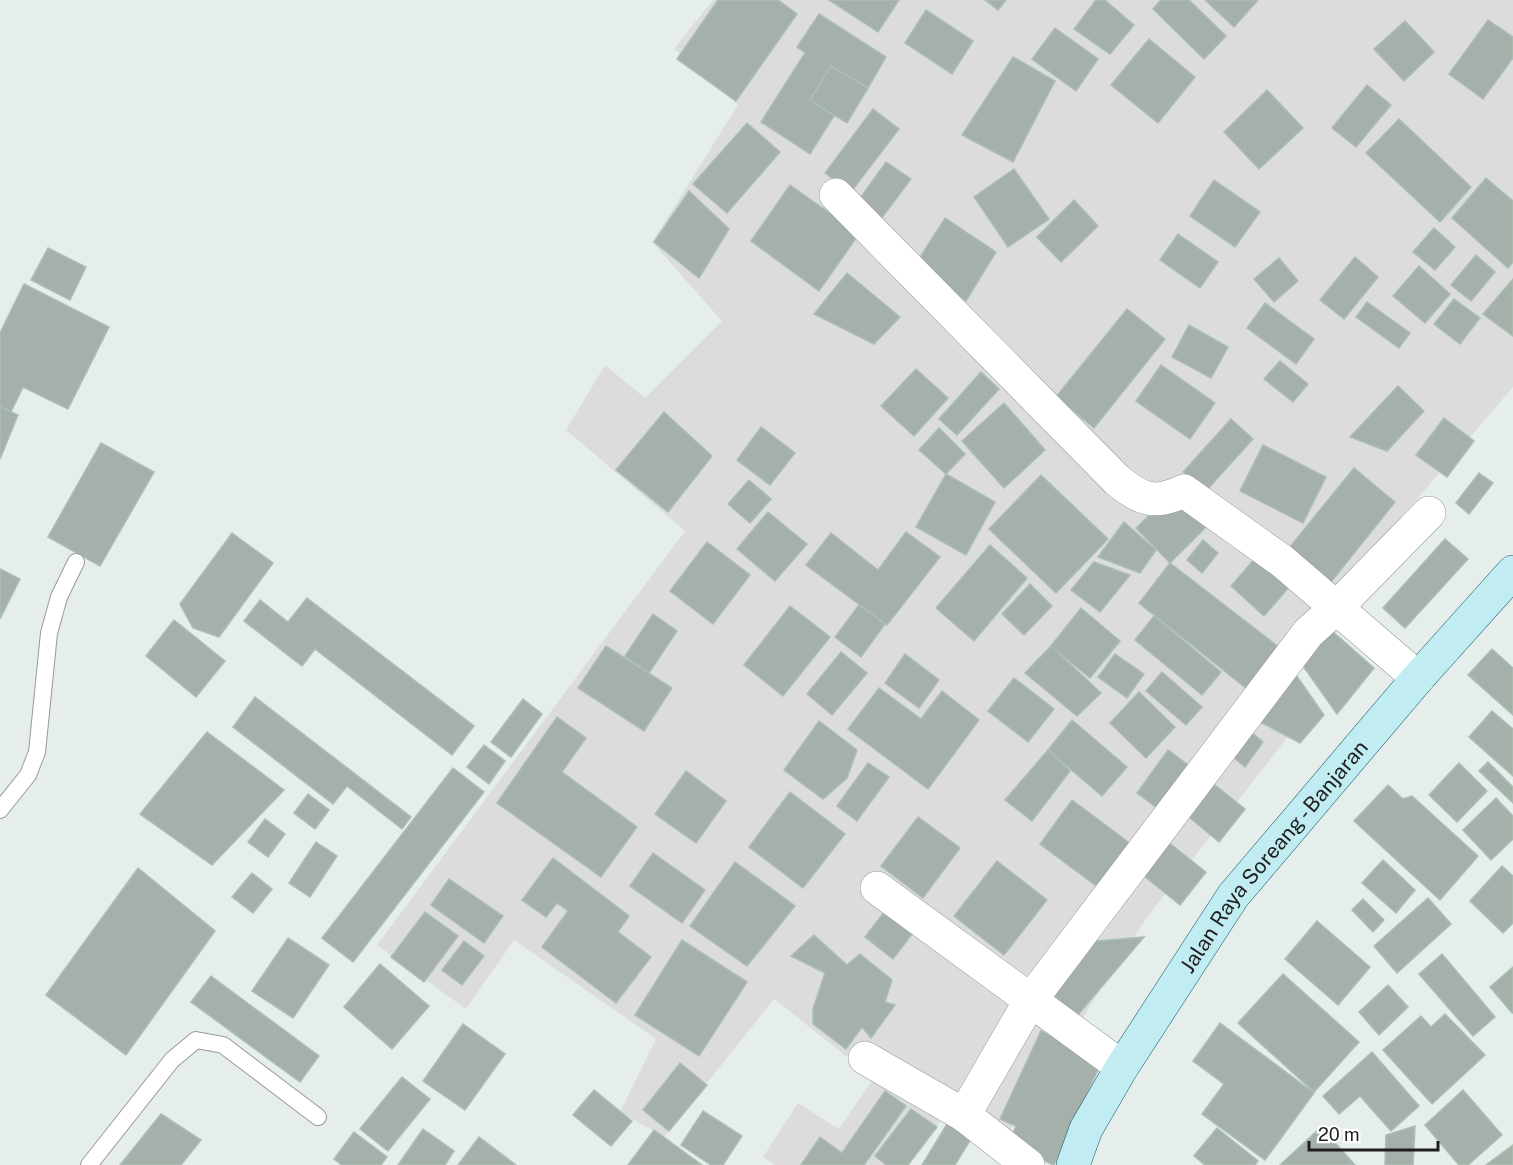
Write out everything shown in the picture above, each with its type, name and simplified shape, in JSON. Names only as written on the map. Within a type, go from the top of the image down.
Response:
[{"type":"main road","name":"Jalan Raya Soreang - Banjaran","points":[[1073,1165],[1086,1128],[1122,1067],[1233,896],[1418,678],[1513,572]]},
{"type":"street","points":[[836,195],[1117,480],[1142,498],[1166,498],[1184,491],[1282,561],[1418,678]]},
{"type":"street","points":[[964,1115],[1030,1001],[1308,633],[1336,608],[1429,513]]},
{"type":"street","points":[[877,888],[1122,1067]]},
{"type":"street","points":[[866,1058],[964,1115],[1028,1165]]},
{"type":"lane","points":[[0,810],[28,775],[37,752],[49,633],[59,597],[76,561]]},
{"type":"lane","points":[[89,1165],[172,1060],[196,1040],[223,1045],[318,1117]]},
{"type":"shaded area","points":[[713,0],[1513,0],[1513,387],[1253,690],[1297,725],[1145,920],[1006,1138],[956,1100],[908,1165],[775,1165],[763,1157],[798,1103],[839,1129],[874,1078],[774,999],[664,1137],[620,1112],[656,1039],[514,940],[466,1009],[377,945],[685,531],[566,430],[605,365],[645,398],[722,321],[652,242],[738,105],[674,49]]},
{"type":"building","points":[[718,0],[778,0],[797,14],[736,101],[677,59]]},
{"type":"building","points":[[829,0],[899,0],[878,32]]},
{"type":"building","points":[[985,0],[1006,0],[998,10]]},
{"type":"building","points":[[1096,0],[1105,0],[1134,25],[1110,54],[1074,29]]},
{"type":"building","points":[[1161,0],[1189,0],[1226,36],[1204,59],[1153,9]]},
{"type":"building","points":[[1205,0],[1258,0],[1234,27]]},
{"type":"building","points":[[926,10],[973,41],[952,74],[905,43]]},
{"type":"building","points":[[819,14],[886,57],[868,88],[831,66],[810,100],[834,116],[810,154],[761,122],[805,53],[797,47]]},
{"type":"building","points":[[1488,20],[1513,37],[1513,58],[1483,99],[1449,74]]},
{"type":"building","points":[[1405,21],[1434,52],[1404,81],[1374,49]]},
{"type":"building","points":[[1055,28],[1098,59],[1076,91],[1032,59]]},
{"type":"building","points":[[1149,39],[1195,77],[1158,123],[1111,85]]},
{"type":"building","points":[[1013,57],[1055,81],[1013,162],[962,135]]},
{"type":"building","points":[[831,66],[868,88],[847,123],[810,100]]},
{"type":"building","points":[[1367,85],[1391,105],[1356,147],[1332,128]]},
{"type":"building","points":[[1267,90],[1303,128],[1259,169],[1224,132]]},
{"type":"building","points":[[873,109],[899,129],[851,192],[825,173]]},
{"type":"building","points":[[1399,119],[1471,187],[1440,222],[1366,153]]},
{"type":"building","points":[[747,123],[780,152],[727,213],[693,184]]},
{"type":"building","points":[[886,162],[911,179],[881,219],[858,201]]},
{"type":"building","points":[[1014,169],[1049,219],[1008,247],[974,197]]},
{"type":"building","points":[[1486,178],[1513,201],[1513,262],[1508,268],[1452,218]]},
{"type":"building","points":[[1214,180],[1260,212],[1235,247],[1190,216]]},
{"type":"building","points":[[790,185],[859,234],[819,291],[751,241]]},
{"type":"building","points":[[689,191],[729,229],[699,278],[654,242]]},
{"type":"building","points":[[1074,200],[1098,226],[1061,262],[1037,237]]},
{"type":"building","points":[[945,218],[996,252],[966,301],[912,270]]},
{"type":"building","points":[[1434,228],[1455,247],[1435,270],[1413,252]]},
{"type":"building","points":[[1178,234],[1218,262],[1200,288],[1160,260]]},
{"type":"building","points":[[48,248],[86,267],[70,300],[31,280]]},
{"type":"building","points":[[1476,255],[1495,272],[1471,301],[1451,285]]},
{"type":"building","points":[[1355,257],[1378,277],[1344,319],[1320,300]]},
{"type":"building","points":[[1279,258],[1298,281],[1274,302],[1254,279]]},
{"type":"building","points":[[1419,266],[1450,294],[1425,323],[1393,296]]},
{"type":"building","points":[[847,273],[900,317],[874,344],[814,314]]},
{"type":"building","points":[[1513,279],[1513,336],[1483,314]]},
{"type":"building","points":[[24,284],[109,327],[68,409],[23,387],[11,412],[0,406],[0,333]]},
{"type":"building","points":[[1454,299],[1480,318],[1460,344],[1434,324]]},
{"type":"building","points":[[1367,302],[1410,333],[1399,348],[1356,317]]},
{"type":"building","points":[[1265,303],[1314,339],[1296,364],[1247,328]]},
{"type":"building","points":[[1127,309],[1165,339],[1094,428],[1056,397]]},
{"type":"building","points":[[1189,325],[1228,347],[1211,378],[1172,357]]},
{"type":"building","points":[[1280,361],[1308,384],[1293,402],[1264,379]]},
{"type":"building","points":[[1161,365],[1215,403],[1190,439],[1136,401]]},
{"type":"building","points":[[916,369],[948,398],[914,436],[881,406]]},
{"type":"building","points":[[981,372],[999,389],[957,435],[939,419]]},
{"type":"building","points":[[1398,386],[1424,411],[1387,451],[1350,437]]},
{"type":"building","points":[[1004,403],[1045,450],[1004,488],[962,441]]},
{"type":"building","points":[[0,407],[18,415],[0,459]]},
{"type":"building","points":[[664,412],[712,456],[668,512],[616,470]]},
{"type":"building","points":[[1444,418],[1474,441],[1447,477],[1416,455]]},
{"type":"building","points":[[1231,419],[1253,439],[1205,492],[1183,472]]},
{"type":"building","points":[[761,427],[795,453],[770,485],[737,460]]},
{"type":"building","points":[[939,428],[965,454],[946,474],[919,450]]},
{"type":"building","points":[[101,443],[154,472],[100,566],[48,537]]},
{"type":"building","points":[[1263,445],[1326,477],[1303,523],[1240,491]]},
{"type":"building","points":[[1354,468],[1395,502],[1327,587],[1285,553]]},
{"type":"building","points":[[1479,473],[1493,483],[1469,514],[1456,503]]},
{"type":"building","points":[[946,474],[995,502],[966,555],[916,527]]},
{"type":"building","points":[[1041,475],[1108,539],[1056,593],[989,529]]},
{"type":"building","points":[[749,480],[771,499],[750,523],[728,504]]},
{"type":"building","points":[[1189,500],[1211,522],[1170,563],[1136,528],[1162,503]]},
{"type":"building","points":[[768,512],[807,544],[775,581],[737,549]]},
{"type":"building","points":[[1124,522],[1156,550],[1140,573],[1098,557]]},
{"type":"building","points":[[906,532],[940,557],[887,625],[806,565],[831,533],[878,570]]},
{"type":"building","points":[[232,533],[273,563],[219,637],[193,628],[180,604]]},
{"type":"building","points":[[1445,539],[1468,559],[1405,628],[1383,608]]},
{"type":"building","points":[[1203,540],[1218,553],[1202,573],[1187,560]]},
{"type":"building","points":[[707,542],[750,575],[713,624],[670,591]]},
{"type":"building","points":[[990,545],[1027,578],[974,641],[936,608]]},
{"type":"building","points":[[1257,556],[1290,586],[1264,616],[1231,586]]},
{"type":"building","points":[[1094,562],[1130,575],[1100,612],[1071,590]]},
{"type":"building","points":[[1170,563],[1280,648],[1247,689],[1139,603]]},
{"type":"building","points":[[0,569],[20,579],[0,619]]},
{"type":"building","points":[[1030,584],[1052,606],[1024,635],[1002,614]]},
{"type":"building","points":[[307,598],[474,726],[452,755],[315,649],[302,666],[244,621],[260,600],[288,622]]},
{"type":"building","points":[[859,605],[885,624],[861,657],[835,637]]},
{"type":"building","points":[[790,606],[830,637],[783,696],[744,665]]},
{"type":"building","points":[[1081,608],[1120,641],[1090,678],[1051,646]]},
{"type":"building","points":[[653,614],[677,631],[649,673],[625,656]]},
{"type":"building","points":[[1154,616],[1221,672],[1202,695],[1135,640]]},
{"type":"building","points":[[174,620],[225,661],[196,697],[146,656]]},
{"type":"building","points":[[1330,629],[1374,668],[1337,714],[1303,666]]},
{"type":"building","points":[[606,646],[672,688],[644,731],[578,688]]},
{"type":"building","points":[[1051,646],[1101,693],[1077,716],[1025,673]]},
{"type":"building","points":[[1492,649],[1513,668],[1513,715],[1468,675]]},
{"type":"building","points":[[841,652],[867,673],[832,715],[807,694]]},
{"type":"building","points":[[905,654],[939,680],[919,708],[885,683]]},
{"type":"building","points":[[1115,654],[1144,674],[1127,698],[1098,677]]},
{"type":"building","points":[[1162,672],[1202,707],[1186,725],[1146,691]]},
{"type":"building","points":[[1294,672],[1324,715],[1300,743],[1251,717]]},
{"type":"building","points":[[1014,678],[1054,709],[1028,742],[988,711]]},
{"type":"building","points":[[879,688],[921,719],[942,691],[979,720],[928,789],[848,729]]},
{"type":"building","points":[[1139,692],[1175,727],[1146,758],[1110,723]]},
{"type":"building","points":[[255,697],[411,817],[402,829],[347,786],[333,804],[233,727]]},
{"type":"building","points":[[523,699],[542,714],[511,757],[491,742]]},
{"type":"building","points":[[1492,711],[1513,729],[1513,776],[1469,737]]},
{"type":"building","points":[[557,717],[586,738],[562,772],[637,827],[601,877],[497,803]]},
{"type":"building","points":[[1072,720],[1127,767],[1102,796],[1048,750]]},
{"type":"building","points":[[819,721],[857,750],[847,778],[823,799],[784,770]]},
{"type":"building","points":[[207,732],[284,790],[212,865],[140,814]]},
{"type":"building","points":[[1252,733],[1263,742],[1245,767],[1233,757]]},
{"type":"building","points":[[484,745],[505,761],[489,784],[467,767]]},
{"type":"building","points":[[1048,750],[1070,771],[1032,821],[1005,800]]},
{"type":"building","points":[[1168,750],[1191,767],[1160,810],[1137,793]]},
{"type":"building","points":[[1488,762],[1513,787],[1513,803],[1479,771]]},
{"type":"building","points":[[868,763],[889,777],[857,821],[837,806]]},
{"type":"building","points":[[1459,763],[1487,791],[1457,822],[1429,795]]},
{"type":"building","points":[[453,768],[484,792],[353,962],[322,938]]},
{"type":"building","points":[[686,771],[726,801],[696,843],[655,814]]},
{"type":"building","points":[[1210,781],[1245,809],[1219,842],[1184,813]]},
{"type":"building","points":[[1388,785],[1403,799],[1412,796],[1478,856],[1440,900],[1354,821]]},
{"type":"building","points":[[790,792],[845,834],[803,888],[749,847]]},
{"type":"building","points":[[308,794],[329,810],[315,829],[294,813]]},
{"type":"building","points":[[1496,798],[1513,816],[1513,839],[1491,860],[1463,830]]},
{"type":"building","points":[[1072,800],[1132,845],[1099,888],[1040,844]]},
{"type":"building","points":[[918,817],[960,848],[923,898],[881,866]]},
{"type":"building","points":[[265,819],[285,834],[268,857],[248,842]]},
{"type":"building","points":[[316,842],[337,856],[310,897],[289,883]]},
{"type":"building","points":[[1168,842],[1206,872],[1180,905],[1143,875]]},
{"type":"building","points":[[653,853],[705,890],[682,923],[630,886]]},
{"type":"building","points":[[553,858],[629,916],[618,932],[651,957],[616,1003],[542,947],[568,911],[557,903],[546,917],[522,900]]},
{"type":"building","points":[[1383,860],[1415,890],[1396,913],[1362,883]]},
{"type":"building","points":[[997,861],[1047,900],[1004,955],[954,916]]},
{"type":"building","points":[[735,862],[795,906],[747,966],[690,926]]},
{"type":"building","points":[[1502,866],[1513,876],[1513,923],[1503,933],[1470,901]]},
{"type":"building","points":[[138,868],[215,931],[126,1055],[46,995]]},
{"type":"building","points":[[252,873],[272,889],[253,913],[232,897]]},
{"type":"building","points":[[449,879],[503,916],[484,943],[431,905]]},
{"type":"building","points":[[1428,898],[1451,924],[1397,973],[1374,946]]},
{"type":"building","points":[[1363,899],[1384,920],[1373,932],[1352,910]]},
{"type":"building","points":[[885,911],[913,933],[893,959],[865,937]]},
{"type":"building","points":[[425,912],[458,936],[424,982],[391,957]]},
{"type":"building","points":[[1317,921],[1370,967],[1338,1005],[1285,959]]},
{"type":"building","points":[[814,935],[847,965],[860,954],[892,980],[885,1002],[895,1005],[871,1038],[862,1027],[846,1049],[813,1024],[813,1009],[825,973],[791,956]]},
{"type":"building","points":[[1144,937],[1077,1016],[1046,989],[1086,942]]},
{"type":"building","points":[[288,938],[329,965],[293,1018],[252,991]]},
{"type":"building","points":[[682,940],[747,982],[699,1056],[635,1015]]},
{"type":"building","points":[[464,941],[484,956],[462,985],[442,970]]},
{"type":"building","points":[[1442,954],[1495,1017],[1473,1036],[1419,974]]},
{"type":"building","points":[[380,964],[429,1006],[392,1049],[344,1007]]},
{"type":"building","points":[[1513,967],[1513,1013],[1512,1013],[1490,987]]},
{"type":"building","points":[[1283,974],[1359,1042],[1314,1092],[1238,1023]]},
{"type":"building","points":[[211,976],[319,1056],[300,1082],[191,1002]]},
{"type":"building","points":[[1388,985],[1408,1007],[1379,1035],[1359,1012]]},
{"type":"building","points":[[1445,1014],[1485,1055],[1432,1104],[1383,1050],[1421,1016],[1431,1027]]},
{"type":"building","points":[[1220,1023],[1314,1093],[1265,1160],[1202,1114],[1224,1084],[1193,1061]]},
{"type":"building","points":[[463,1024],[505,1054],[465,1110],[423,1081]]},
{"type":"building","points":[[1041,1031],[1103,1059],[1054,1165],[1007,1145],[1016,1126],[1000,1119]]},
{"type":"building","points":[[1372,1052],[1419,1106],[1391,1131],[1360,1096],[1339,1114],[1323,1096]]},
{"type":"building","points":[[680,1063],[707,1085],[669,1131],[643,1110]]},
{"type":"building","points":[[402,1077],[430,1099],[388,1151],[360,1129]]},
{"type":"building","points":[[594,1090],[632,1121],[611,1146],[573,1115]]},
{"type":"building","points":[[1463,1090],[1502,1135],[1468,1165],[1459,1165],[1425,1125]]},
{"type":"building","points":[[885,1091],[906,1106],[864,1165],[801,1165],[820,1137],[842,1153]]},
{"type":"building","points":[[911,1109],[937,1127],[908,1165],[886,1165],[875,1156]]},
{"type":"building","points":[[703,1111],[742,1136],[723,1165],[711,1165],[681,1145]]},
{"type":"building","points":[[161,1114],[201,1140],[181,1165],[120,1165]]},
{"type":"building","points":[[947,1124],[971,1139],[955,1165],[922,1165]]},
{"type":"building","points":[[1415,1126],[1413,1165],[1385,1165],[1386,1135]]},
{"type":"building","points":[[1321,1127],[1355,1165],[1280,1165]]},
{"type":"building","points":[[1217,1128],[1258,1161],[1255,1165],[1205,1165],[1194,1156]]},
{"type":"building","points":[[423,1129],[454,1151],[445,1165],[398,1165]]},
{"type":"building","points":[[654,1130],[702,1165],[628,1165]]},
{"type":"building","points":[[354,1132],[387,1157],[381,1165],[342,1165],[334,1159]]},
{"type":"building","points":[[479,1137],[516,1165],[458,1165]]},
{"type":"building","points":[[1513,1145],[1513,1165],[1486,1165]]}]
